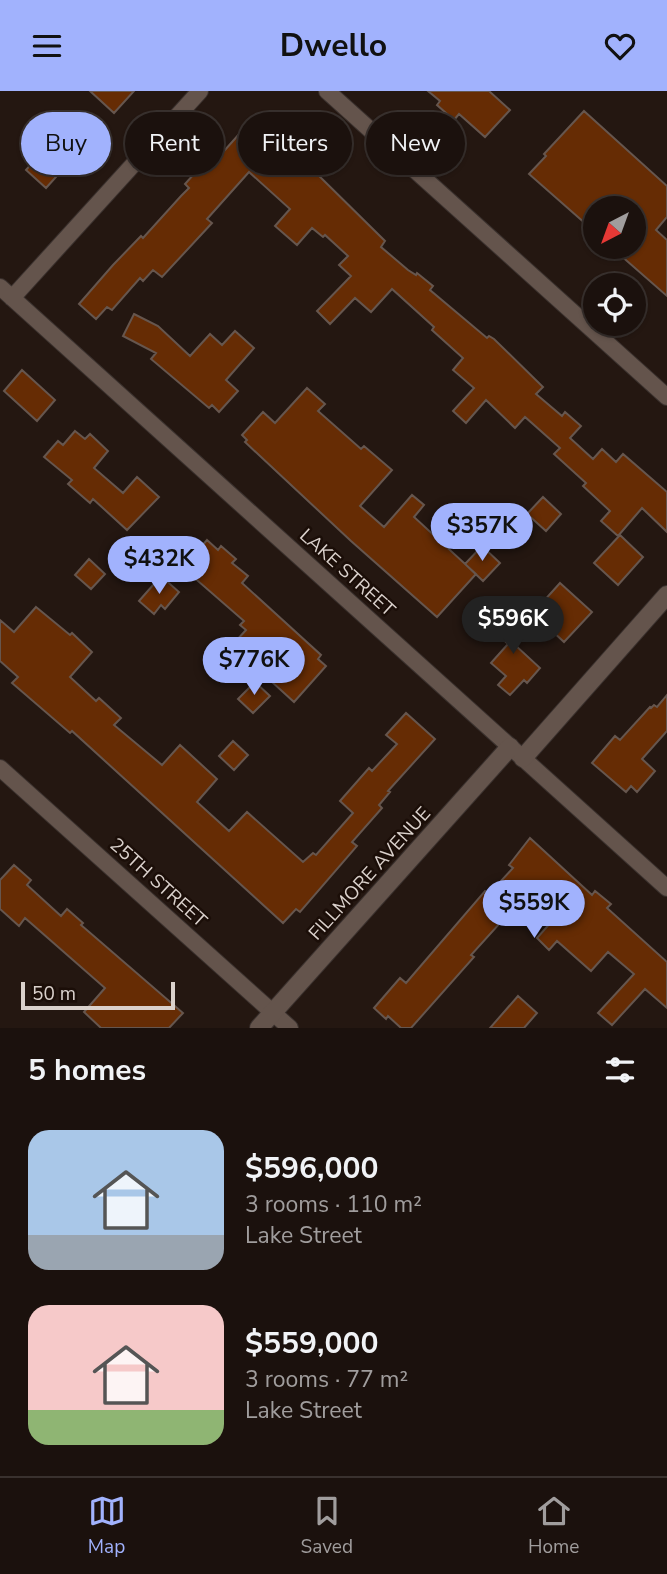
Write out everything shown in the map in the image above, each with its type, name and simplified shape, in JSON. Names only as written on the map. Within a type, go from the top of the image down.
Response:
[{"type":"street","points":[[6,293],[200,91]]},
{"type":"street","points":[[327,91],[667,397]]},
{"type":"street","name":"LAKE STREET","points":[[6,293],[667,888]]},
{"type":"street","name":"FILLMORE AVENUE","points":[[259,1028],[667,596]]},
{"type":"street","name":"25TH STREET","points":[[0,768],[290,1028]]},
{"type":"building","points":[[90,91],[134,91],[114,113]]},
{"type":"building","points":[[428,91],[489,91],[510,110],[485,137],[465,119],[465,112],[445,112],[437,105],[440,101]]},
{"type":"building","points":[[584,111],[667,186],[667,217],[656,230],[667,240],[667,296],[646,278],[646,273],[641,273],[625,259],[646,259],[646,196],[583,196],[583,221],[529,174],[546,156],[544,154]]},
{"type":"building","points":[[238,135],[238,175],[246,175],[207,219],[212,223],[162,277],[153,270],[143,281],[140,278],[112,310],[107,307],[96,319],[79,304],[113,265],[141,236],[143,238],[189,188],[185,184],[193,175],[224,175],[224,151]]},
{"type":"building","points":[[32,175],[58,175],[46,188]]},
{"type":"building","points":[[252,175],[318,175],[385,241],[381,247],[408,270],[416,275],[417,273],[433,286],[430,290],[487,338],[489,336],[494,339],[543,387],[536,394],[562,416],[565,412],[581,426],[570,438],[593,459],[602,449],[616,462],[623,454],[667,492],[667,532],[642,508],[618,536],[601,521],[610,511],[583,486],[586,483],[554,454],[560,448],[525,417],[515,428],[486,400],[466,423],[453,411],[474,388],[453,370],[463,358],[392,289],[371,312],[355,298],[330,324],[317,311],[351,276],[339,265],[348,256],[325,235],[323,237],[312,228],[297,245],[275,226],[290,209]]},
{"type":"building","points":[[134,314],[158,326],[190,356],[210,334],[222,345],[235,331],[254,348],[226,380],[238,391],[219,412],[212,405],[209,408],[151,359],[156,353],[123,336]]},
{"type":"building","points":[[22,370],[55,400],[37,421],[4,391]]},
{"type":"building","points":[[307,388],[325,404],[318,411],[361,449],[364,446],[392,470],[360,506],[384,527],[412,495],[424,505],[414,517],[476,574],[437,617],[245,442],[247,440],[242,435],[263,412],[275,423]]},
{"type":"building","points":[[75,431],[85,439],[90,434],[108,451],[94,468],[123,493],[137,477],[159,497],[127,530],[93,499],[90,503],[68,484],[72,480],[44,457],[58,441],[63,445]]},
{"type":"building","points":[[543,497],[561,514],[546,531],[527,514]]},
{"type":"building","points":[[620,535],[643,557],[618,585],[594,563]]},
{"type":"building","points":[[207,540],[218,550],[221,546],[236,559],[232,563],[248,576],[242,583],[321,655],[318,659],[326,666],[294,702],[272,682],[287,666],[259,642],[250,653],[236,641],[246,630],[240,625],[244,621],[183,568]]},
{"type":"building","points":[[482,546],[500,563],[483,581],[465,564]]},
{"type":"building","points":[[89,559],[105,574],[91,589],[75,575]]},
{"type":"building","points":[[161,576],[179,592],[165,609],[161,605],[154,614],[139,601]]},
{"type":"building","points":[[560,583],[592,612],[564,642],[533,613]]},
{"type":"building","points":[[36,607],[70,635],[72,633],[92,652],[70,677],[96,701],[99,698],[121,718],[114,725],[162,765],[180,745],[217,779],[197,802],[229,831],[247,812],[303,862],[313,853],[316,855],[353,813],[340,801],[369,768],[372,771],[397,744],[386,735],[406,713],[435,739],[388,791],[390,792],[379,805],[382,808],[352,842],[357,846],[300,912],[296,909],[283,923],[72,731],[70,733],[12,683],[18,677],[0,661],[0,620],[14,632]]},
{"type":"building","points":[[508,612],[528,630],[515,645],[540,668],[527,683],[524,680],[510,695],[498,685],[506,676],[491,663],[508,644],[496,633],[501,628],[496,625]]},
{"type":"building","points":[[255,682],[270,696],[253,713],[238,699]]},
{"type":"building","points":[[667,695],[667,731],[642,759],[655,771],[637,792],[631,786],[626,792],[592,763],[615,736],[620,740],[650,707],[657,707]]},
{"type":"building","points":[[233,741],[248,755],[234,770],[219,756]]},
{"type":"building","points":[[530,838],[592,895],[595,891],[611,904],[607,908],[667,962],[667,1008],[645,989],[612,1025],[598,1013],[634,974],[608,952],[591,971],[557,941],[549,950],[537,938],[568,903],[546,882],[514,916],[510,912],[411,1028],[401,1028],[388,1016],[386,1019],[374,1008],[400,978],[406,983],[485,891],[489,894],[513,868],[509,865]]},
{"type":"building","points":[[14,865],[31,880],[27,885],[61,916],[67,909],[83,923],[81,925],[183,1013],[169,1028],[101,1028],[84,1012],[105,988],[25,918],[19,926],[0,909],[0,880]]},
{"type":"building","points":[[518,996],[537,1013],[524,1028],[490,1028]]}]
